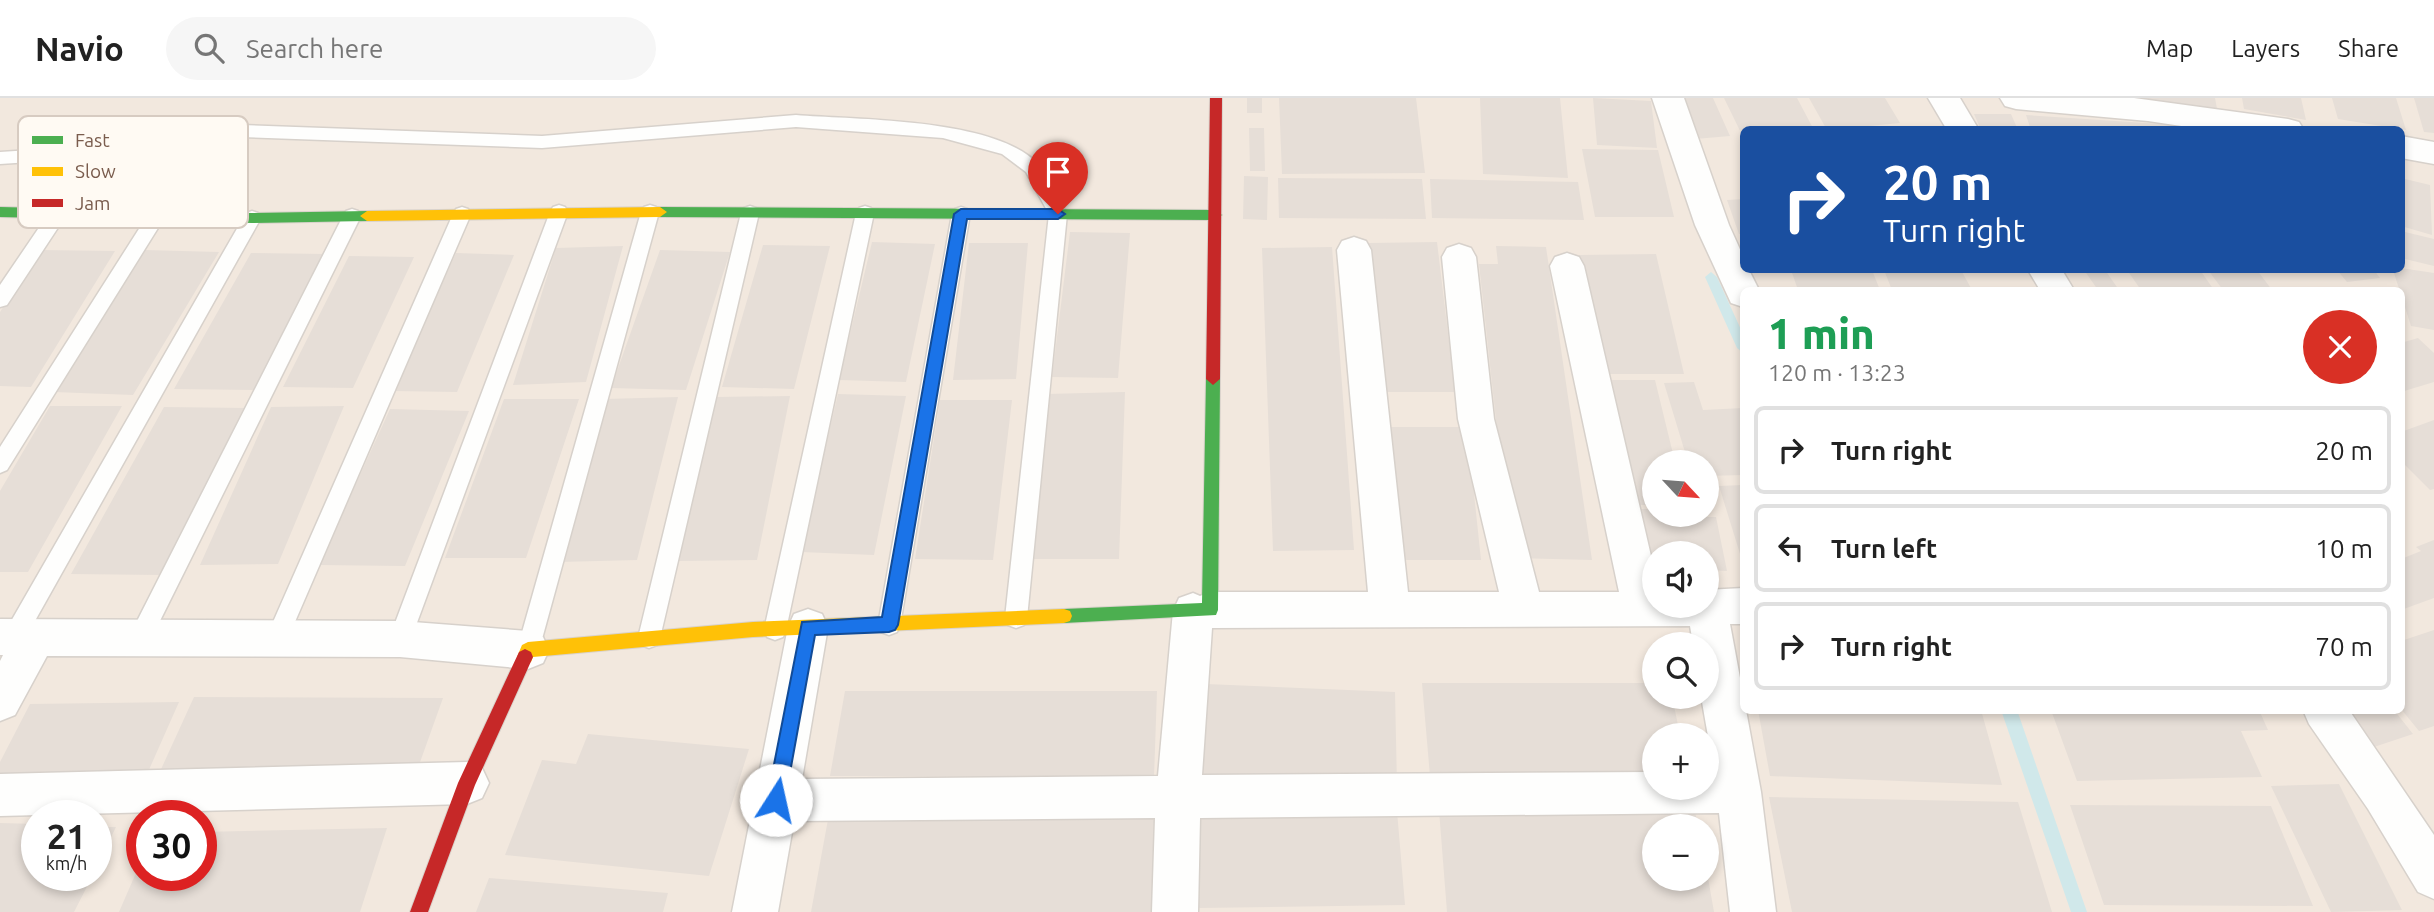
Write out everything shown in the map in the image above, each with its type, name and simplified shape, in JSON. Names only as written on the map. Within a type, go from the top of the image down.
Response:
[{"type":"street","points":[[1175,912],[1178,798],[1202,611],[1215,215],[1216,98]]},
{"type":"street","points":[[1668,98],[1712,225],[1740,287]]},
{"type":"street","points":[[1944,98],[1961,126]]},
{"type":"street","points":[[2016,98],[2148,110],[2260,126]]},
{"type":"street","points":[[2405,148],[2434,153]]},
{"type":"street","points":[[0,212],[18,212]]},
{"type":"street","points":[[248,218],[559,212],[1215,215]]},
{"type":"street","points":[[1354,250],[1390,610]]},
{"type":"street","points":[[1459,257],[1476,419],[1522,610]]},
{"type":"street","points":[[1567,266],[1642,605]]},
{"type":"street","points":[[1725,607],[1739,792],[1753,912]]},
{"type":"street","points":[[0,701],[16,637],[400,639],[528,650],[604,645],[649,638],[791,629],[1202,611],[1642,610]]},
{"type":"street","points":[[755,912],[776,800],[791,629]]},
{"type":"street","points":[[419,912],[467,783],[528,650]]},
{"type":"street","points":[[2327,714],[2383,794],[2434,876]]},
{"type":"street","points":[[0,795],[467,783]]},
{"type":"street","points":[[776,800],[1739,792]]},
{"type":"lane","points":[[248,131],[542,142],[796,121],[943,132],[1008,149],[1032,168],[1058,214],[1016,618]]},
{"type":"lane","points":[[0,158],[18,157]]},
{"type":"lane","points":[[400,639],[559,212]]},
{"type":"lane","points":[[528,650],[650,212]]},
{"type":"lane","points":[[649,638],[750,213]]},
{"type":"lane","points":[[791,629],[865,213]]},
{"type":"lane","points":[[277,638],[462,214]]},
{"type":"lane","points":[[889,625],[961,214]]},
{"type":"lane","points":[[140,638],[352,216]]},
{"type":"lane","points":[[248,225],[252,218]]},
{"type":"lane","points":[[0,300],[48,228]]},
{"type":"lane","points":[[0,464],[149,228]]},
{"type":"lane","points":[[16,637],[246,228]]},
{"type":"shaded area","points":[[0,98],[2434,98],[2434,912],[0,912]]},
{"type":"building","points":[[1247,98],[1262,98],[1262,113],[1247,113]]},
{"type":"building","points":[[1279,98],[1416,98],[1425,173],[1282,174]]},
{"type":"building","points":[[1480,98],[1560,98],[1568,178],[1483,174]]},
{"type":"building","points":[[1593,98],[1651,101],[1657,148],[1597,145]]},
{"type":"building","points":[[1677,98],[1713,98],[1730,136],[1695,139]]},
{"type":"building","points":[[1724,98],[1797,98],[1812,126],[1740,126],[1740,131]]},
{"type":"building","points":[[1809,98],[1885,98],[1900,123],[1869,126],[1825,126]]},
{"type":"building","points":[[2140,98],[2215,98],[2218,114],[2141,102]]},
{"type":"building","points":[[2242,98],[2301,98],[2306,120],[2244,109]]},
{"type":"building","points":[[2332,98],[2396,98],[2405,126],[2381,126],[2338,119]]},
{"type":"building","points":[[2414,98],[2434,98],[2434,133],[2424,132]]},
{"type":"building","points":[[1974,114],[2011,114],[2016,126],[1979,126]]},
{"type":"building","points":[[2026,115],[2192,126],[2030,126]]},
{"type":"building","points":[[1249,128],[1264,128],[1265,171],[1250,171]]},
{"type":"building","points":[[1582,149],[1658,150],[1674,217],[1595,217]]},
{"type":"building","points":[[1244,176],[1268,177],[1267,220],[1243,219]]},
{"type":"building","points":[[1278,178],[1422,179],[1426,219],[1279,218]]},
{"type":"building","points":[[1430,179],[1578,182],[1584,220],[1432,218]]},
{"type":"building","points":[[2405,179],[2430,185],[2432,235],[2405,227]]},
{"type":"building","points":[[1740,199],[1740,234],[1739,234],[1727,200]]},
{"type":"building","points":[[1070,232],[1130,233],[1118,378],[1052,377]]},
{"type":"building","points":[[2405,232],[2434,239],[2434,266],[2405,259]]},
{"type":"building","points":[[872,242],[935,244],[906,382],[839,380]]},
{"type":"building","points":[[1437,242],[1455,392],[1382,392],[1369,243]]},
{"type":"building","points":[[969,243],[1028,243],[1016,379],[953,380]]},
{"type":"building","points":[[763,245],[830,246],[794,389],[722,387]]},
{"type":"building","points":[[623,246],[586,382],[513,385],[556,248]]},
{"type":"building","points":[[1496,246],[1546,247],[1592,560],[1511,558],[1479,264],[1498,264]]},
{"type":"building","points":[[1332,247],[1354,550],[1273,551],[1262,248]]},
{"type":"building","points":[[40,250],[115,251],[31,387],[0,386],[0,312]]},
{"type":"building","points":[[145,250],[219,252],[133,395],[54,392]]},
{"type":"building","points":[[660,250],[730,252],[686,390],[611,388]]},
{"type":"building","points":[[251,253],[325,254],[254,390],[174,389]]},
{"type":"building","points":[[456,253],[514,255],[457,392],[393,391]]},
{"type":"building","points":[[1656,254],[1684,374],[1601,374],[1579,255]]},
{"type":"building","points":[[349,256],[414,257],[353,388],[283,387]]},
{"type":"building","points":[[2405,269],[2434,273],[2434,330],[2411,326],[2405,307],[2405,287],[2398,287],[2394,273],[2405,273]]},
{"type":"building","points":[[1792,273],[1873,273],[1879,287],[1797,287]]},
{"type":"building","points":[[1885,273],[1963,273],[1970,287],[1891,287]]},
{"type":"building","points":[[2086,273],[2107,273],[2117,287],[2096,287]]},
{"type":"building","points":[[2129,273],[2202,273],[2212,287],[2139,287]]},
{"type":"building","points":[[2210,273],[2259,273],[2270,287],[2221,287]]},
{"type":"building","points":[[2340,273],[2376,273],[2380,278],[2347,282]]},
{"type":"building","points":[[2418,338],[2434,353],[2434,382],[2405,391],[2405,342]]},
{"type":"building","points":[[1604,380],[1655,380],[1672,450],[1642,450],[1642,505],[1631,505]]},
{"type":"building","points":[[1694,382],[1703,410],[1740,408],[1740,475],[1719,476],[1719,450],[1684,450],[1664,383]]},
{"type":"building","points":[[1125,392],[1119,559],[1034,559],[1047,394]]},
{"type":"building","points":[[838,394],[906,396],[874,555],[801,552]]},
{"type":"building","points":[[790,396],[757,560],[678,561],[717,397]]},
{"type":"building","points":[[678,397],[637,560],[559,562],[605,399]]},
{"type":"building","points":[[504,399],[579,399],[526,558],[445,558]]},
{"type":"building","points":[[940,400],[1012,400],[993,560],[915,559]]},
{"type":"building","points":[[50,406],[122,406],[28,572],[0,572],[0,491]]},
{"type":"building","points":[[344,406],[278,564],[200,565],[271,407]]},
{"type":"building","points":[[164,407],[246,408],[161,575],[71,574]]},
{"type":"building","points":[[390,409],[469,411],[405,566],[319,565]]},
{"type":"building","points":[[2434,420],[2434,489],[2430,490],[2405,465],[2405,431]]},
{"type":"building","points":[[1390,427],[1467,427],[1481,560],[1399,560]]},
{"type":"building","points":[[1740,485],[1740,554],[1719,486]]},
{"type":"building","points":[[1635,509],[1642,509],[1642,527],[1718,527],[1727,571],[1719,571],[1719,541],[1645,541]]},
{"type":"building","points":[[2434,540],[2434,598],[2405,609],[2405,557],[2421,551],[2416,547]]},
{"type":"building","points":[[2434,630],[2434,726],[2419,731],[2405,714],[2405,640]]},
{"type":"building","points":[[1422,683],[1642,683],[1642,709],[1675,709],[1678,723],[1642,723],[1642,775],[1430,776]]},
{"type":"building","points":[[1206,684],[1395,692],[1397,786],[1199,777]]},
{"type":"building","points":[[845,691],[1157,691],[1154,777],[830,776]]},
{"type":"building","points":[[194,697],[443,698],[414,779],[157,778]]},
{"type":"building","points":[[179,702],[144,781],[0,782],[0,762],[30,704]]},
{"type":"building","points":[[1759,714],[1982,714],[2002,785],[1770,776]]},
{"type":"building","points":[[2052,714],[2261,714],[2268,730],[2241,731],[2262,777],[2077,781]]},
{"type":"building","points":[[2348,714],[2397,714],[2413,734],[2374,747]]},
{"type":"building","points":[[588,734],[749,749],[709,876],[505,855],[542,760],[576,764]]},
{"type":"building","points":[[2339,784],[2402,910],[2331,912],[2271,786]]},
{"type":"building","points":[[1769,797],[2018,802],[2052,912],[1792,912]]},
{"type":"building","points":[[2070,805],[2271,806],[2313,906],[2104,905]]},
{"type":"building","points":[[1439,810],[1695,811],[1696,814],[1642,814],[1642,891],[1710,891],[1714,912],[1447,912]]},
{"type":"building","points":[[1397,811],[1405,905],[1198,908],[1199,813]]},
{"type":"building","points":[[829,814],[1160,816],[1157,912],[811,912]]},
{"type":"building","points":[[0,823],[21,824],[21,891],[85,891],[74,912],[0,912]]},
{"type":"building","points":[[387,828],[360,912],[119,912],[128,891],[217,891],[217,832]]},
{"type":"building","points":[[489,878],[668,893],[663,912],[476,912]]},
{"type":"waterway","points":[[1711,277],[1740,341]]},
{"type":"waterway","points":[[2010,714],[2079,912]]},
{"type":"traffic: fast","points":[[0,212],[18,212]]},
{"type":"traffic: fast","points":[[660,212],[1215,215]]},
{"type":"traffic: fast","points":[[248,218],[367,216]]},
{"type":"traffic: fast","points":[[1064,616],[1210,610],[1213,379]]},
{"type":"traffic: slow","points":[[367,216],[660,212]]},
{"type":"traffic: slow","points":[[525,657],[528,650],[701,633],[805,626],[1064,616]]},
{"type":"traffic: jam","points":[[1213,379],[1216,98]]},
{"type":"traffic: jam","points":[[419,912],[467,783],[525,657]]},
{"type":"route","points":[[776,800],[808,627],[889,625],[961,214],[1058,214]]}]
